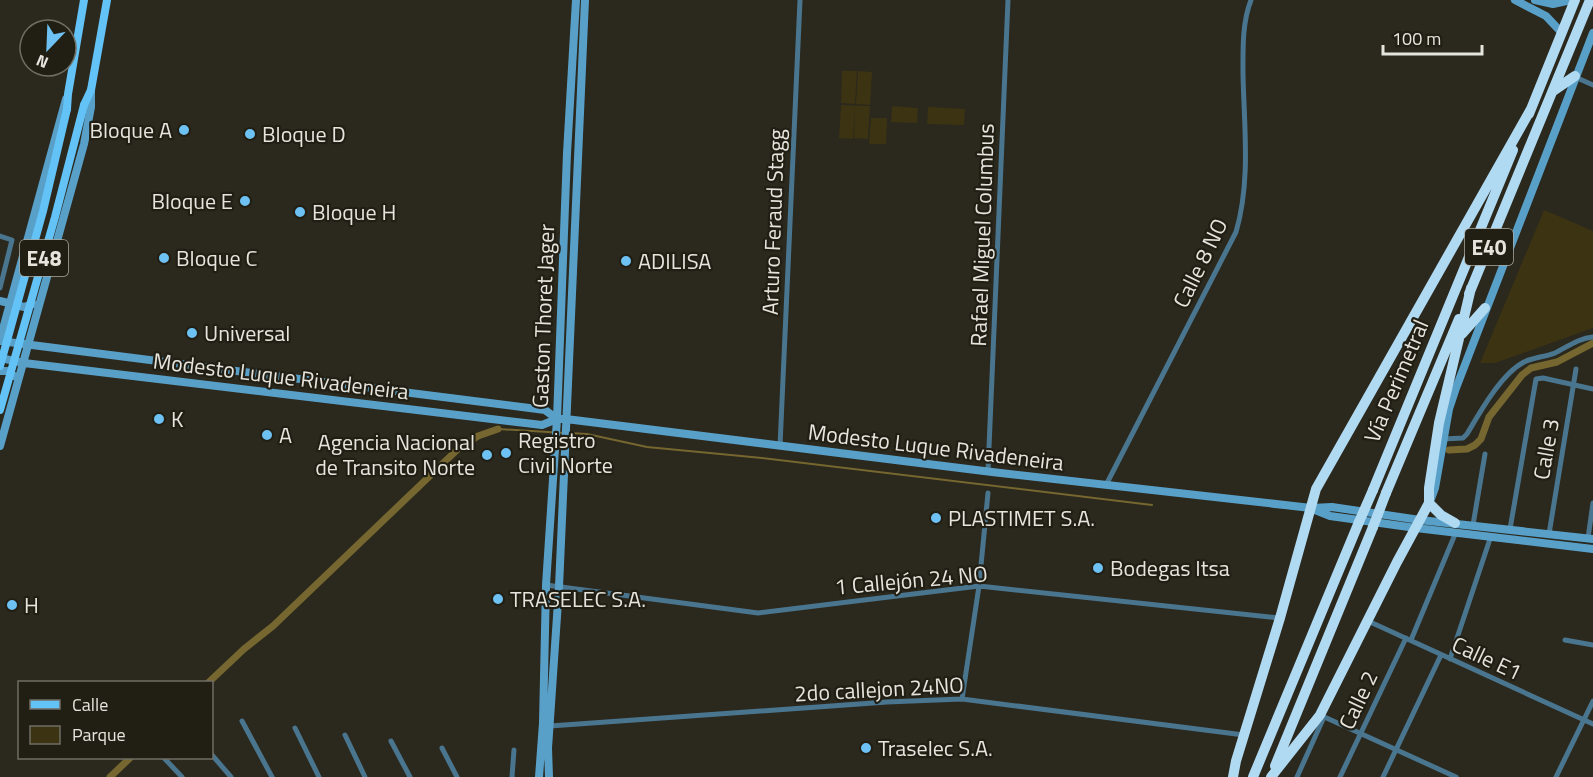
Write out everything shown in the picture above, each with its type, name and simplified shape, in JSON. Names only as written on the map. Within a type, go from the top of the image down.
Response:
[{"type":"highway","name":"Vía Perimetral","points":[[1253,777],[1562,33],[1573,0]]},
{"type":"highway","name":"Vía Perimetral","points":[[1271,777],[1590,0]]},
{"type":"highway","points":[[1553,91],[1575,76]]},
{"type":"highway","points":[[1233,777],[1316,489],[1530,109]]},
{"type":"highway","points":[[1271,777],[1322,716],[1429,503],[1429,488],[1439,423],[1471,288]]},
{"type":"highway","points":[[1446,352],[1485,308]]},
{"type":"highway","points":[[1429,503],[1456,528]]},
{"type":"main road","name":"E48","points":[[0,366],[43,211],[68,109],[68,94],[84,0]]},
{"type":"main road","name":"E48","points":[[0,410],[84,105],[91,90],[107,0]]},
{"type":"street","name":"Gaston Thoret Jager","points":[[549,777],[559,587],[567,153],[576,0]]},
{"type":"street","name":"Gaston Thoret Jager","points":[[539,777],[543,723],[546,585],[562,419],[585,0]]},
{"type":"street","name":"Arturo Feraud Stagg","points":[[780,446],[800,0]]},
{"type":"street","name":"Rafael Miguel Columbus","points":[[988,471],[1008,0]]},
{"type":"street","points":[[1515,0],[1546,16],[1562,33]]},
{"type":"street","points":[[1535,0],[1553,4],[1573,0]]},
{"type":"street","name":"Calle 8 NO","points":[[1106,485],[1236,232],[1242,212],[1245,186],[1243,44],[1249,1]]},
{"type":"street","points":[[1429,503],[1436,488],[1443,440],[1455,388],[1593,33]]},
{"type":"street","points":[[1575,76],[1593,85]]},
{"type":"street","name":"E48","points":[[0,446],[84,144],[91,106],[91,90]]},
{"type":"street","name":"E48","points":[[0,341],[62,109],[68,94]]},
{"type":"street","points":[[0,236],[12,240],[0,288]]},
{"type":"street","points":[[0,301],[28,306],[38,301],[43,293]]},
{"type":"street","points":[[1443,440],[1463,438],[1486,402],[1515,368],[1531,359],[1553,354],[1586,337],[1593,337]]},
{"type":"street","name":"Modesto Luque Rivadeneira","points":[[0,341],[544,410],[562,419],[1106,485],[1311,508],[1332,507],[1491,536],[1593,549]]},
{"type":"street","name":"Modesto Luque Rivadeneira","points":[[0,358],[24,363],[542,425],[562,419]]},
{"type":"street","name":"Calle 3","points":[[1549,534],[1576,369]]},
{"type":"street","points":[[0,371],[13,374],[17,379],[17,386]]},
{"type":"street","points":[[1510,530],[1534,382],[1536,379],[1543,378],[1593,389]]},
{"type":"street","points":[[1473,525],[1485,454]]},
{"type":"street","points":[[962,699],[979,586],[988,493]]},
{"type":"street","points":[[1590,538],[1593,503]]},
{"type":"street","name":"Modesto Luque Rivadeneira","points":[[1456,528],[1473,525],[1590,538]]},
{"type":"street","name":"Calle 2","points":[[1340,777],[1408,639],[1456,528]]},
{"type":"street","points":[[1450,659],[1491,536]]},
{"type":"street","name":"1 Callejón 24 NO","points":[[546,585],[758,613],[979,586],[1280,618]]},
{"type":"street","name":"Calle E1","points":[[1368,621],[1593,724]]},
{"type":"street","points":[[1564,640],[1593,645]]},
{"type":"street","points":[[1383,777],[1441,655]]},
{"type":"street","name":"2do callejon 24NO","points":[[550,726],[926,699],[962,699],[1244,735]]},
{"type":"street","points":[[1556,777],[1593,701]]},
{"type":"street","points":[[1297,777],[1322,716],[1456,777]]},
{"type":"street","points":[[242,721],[272,777]]},
{"type":"street","points":[[295,728],[319,777]]},
{"type":"street","points":[[345,735],[365,777]]},
{"type":"street","points":[[391,741],[410,777]]},
{"type":"street","points":[[441,748],[457,777]]},
{"type":"street","points":[[512,777],[514,750]]},
{"type":"street","points":[[213,756],[229,776]]},
{"type":"street","points":[[165,759],[182,777]]},
{"type":"green space","points":[[842,71],[857,71],[855,104],[841,103]]},
{"type":"green space","points":[[858,71],[872,72],[870,105],[856,104]]},
{"type":"green space","points":[[841,105],[870,106],[868,139],[854,138],[855,106],[853,139],[839,138]]},
{"type":"green space","points":[[892,106],[918,108],[917,123],[891,122]]},
{"type":"green space","points":[[928,107],[965,109],[964,125],[927,124]]},
{"type":"green space","points":[[871,118],[887,118],[886,144],[869,144]]},
{"type":"green space","points":[[1544,210],[1593,231],[1593,328],[1495,363],[1480,363]]},
{"type":"waterway","points":[[1449,450],[1467,449],[1475,445],[1481,439],[1489,417],[1522,375],[1531,368],[1557,362],[1593,343]]},
{"type":"waterway","points":[[498,429],[564,433]]},
{"type":"waterway","points":[[210,681],[273,626],[458,449],[478,436],[498,429]]},
{"type":"waterway","points":[[569,433],[587,434],[647,447],[762,458],[1152,505]]},
{"type":"waterway","points":[[110,777],[129,759]]},
{"type":"place","name":"Bloque A","points":[[184,130]]},
{"type":"place","name":"Bloque D","points":[[250,134]]},
{"type":"place","name":"Bloque E","points":[[245,201]]},
{"type":"place","name":"Bloque H","points":[[300,212]]},
{"type":"place","name":"Bloque C","points":[[164,258]]},
{"type":"place","name":"ADILISA","points":[[626,261]]},
{"type":"place","name":"Universal","points":[[192,333]]},
{"type":"place","name":"K","points":[[159,419]]},
{"type":"place","name":"A","points":[[267,435]]},
{"type":"place","name":"Registro Civil Norte","points":[[506,453]]},
{"type":"place","name":"Agencia Nacional de Transito Norte","points":[[487,455]]},
{"type":"place","name":"PLASTIMET S.A.","points":[[936,518]]},
{"type":"place","name":"Bodegas Itsa","points":[[1098,568]]},
{"type":"place","name":"TRASELEC S.A.","points":[[498,599]]},
{"type":"place","name":"H","points":[[12,605]]},
{"type":"place","name":"Traselec S.A.","points":[[866,748]]}]
